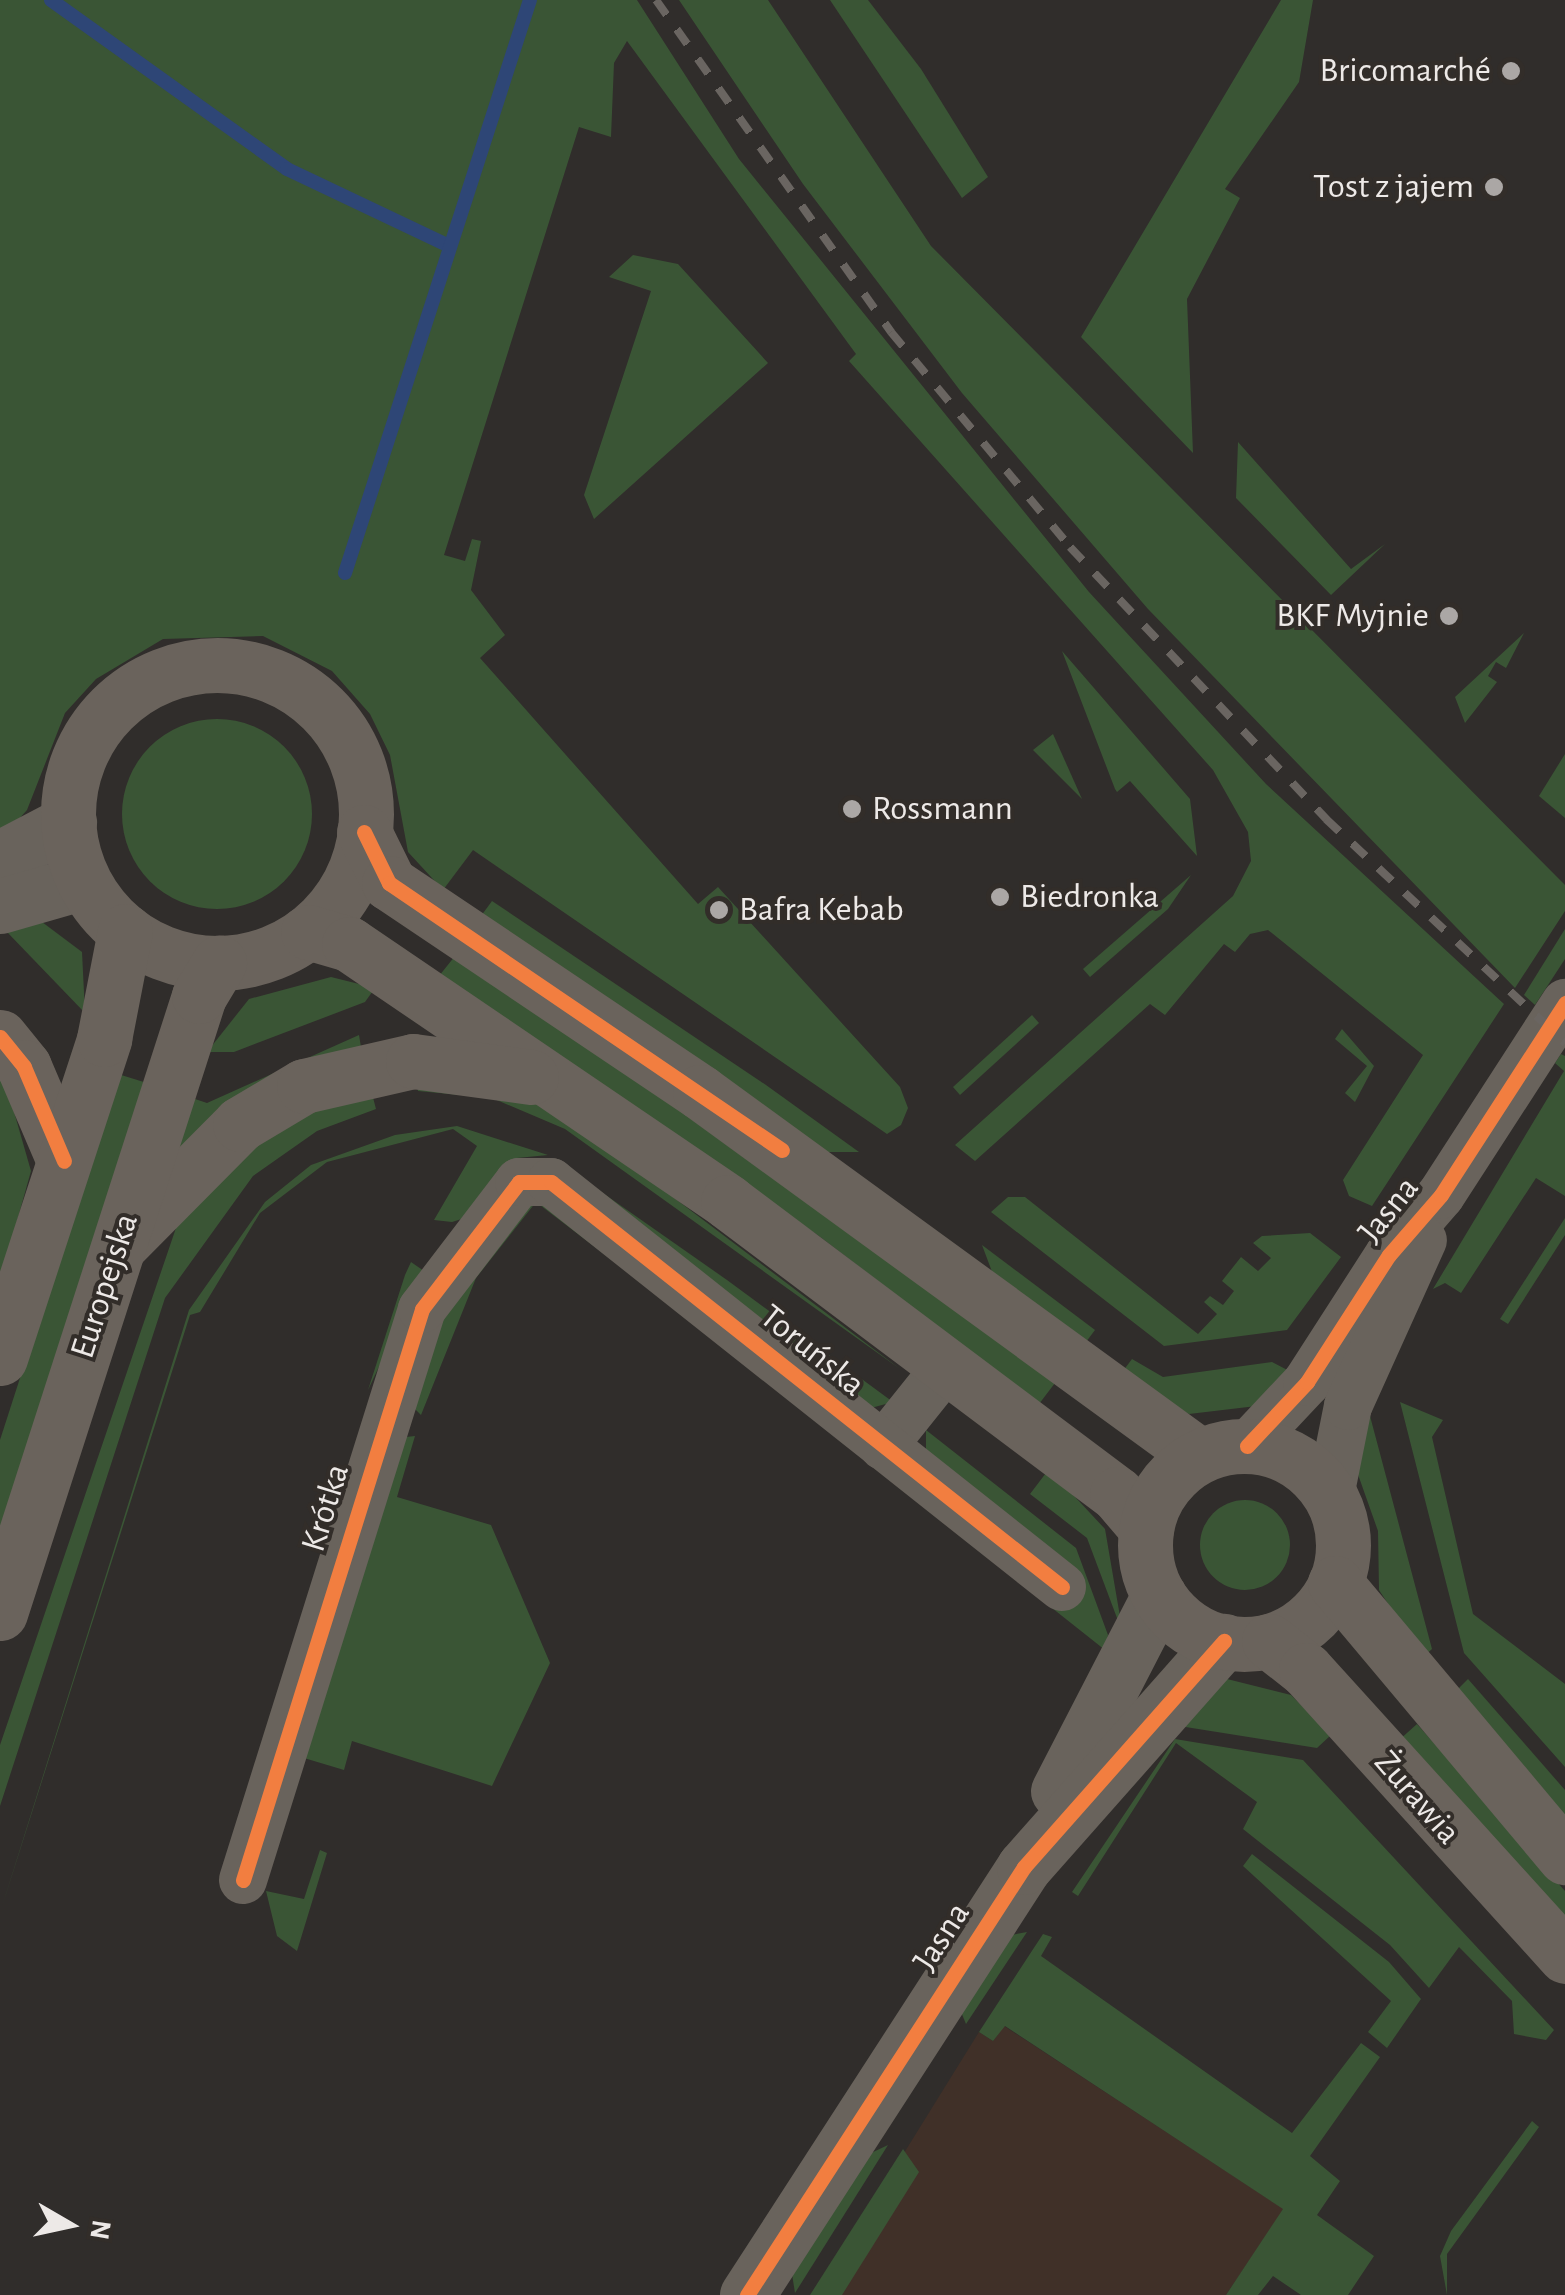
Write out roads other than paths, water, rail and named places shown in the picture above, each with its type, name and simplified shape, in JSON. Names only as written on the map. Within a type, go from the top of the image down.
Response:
[{"type":"main road","points":[[364,832],[341,895],[308,932],[266,954],[218,963],[169,955],[125,931],[84,882],[69,822],[80,757],[106,716],[158,678],[222,665],[286,682],[335,724],[358,767],[364,832],[390,882],[1224,1451],[1296,1460],[1330,1496],[1342,1534],[1335,1583],[1304,1623],[1246,1641],[1187,1626],[1159,1595],[1146,1528],[1161,1489],[1224,1451]]},
{"type":"main road","points":[[0,1358],[122,972],[125,931]]},
{"type":"main road","name":"Toruńska","points":[[308,932],[349,944],[572,1093],[948,1365],[1146,1528]]},
{"type":"main road","name":"Europejska","points":[[0,1612],[117,1248],[218,963]]},
{"type":"main road","points":[[0,1036],[24,1067],[64,1162]]},
{"type":"main road","points":[[117,1248],[240,1124],[304,1086],[374,1065],[447,1062],[572,1093]]},
{"type":"main road","name":"Żurawia","points":[[1335,1583],[1565,1857]]},
{"type":"main road","name":"Żurawia","points":[[1246,1641],[1306,1670],[1565,1956]]},
{"type":"street","points":[[0,858],[69,822]]},
{"type":"street","points":[[0,906],[84,882]]},
{"type":"street","name":"Jasna","points":[[1224,1451],[1307,1382],[1389,1255],[1442,1195],[1565,1004]]},
{"type":"street","name":"Toruńska","points":[[520,1182],[551,1182],[1062,1587]]},
{"type":"street","name":"Krótka","points":[[244,1880],[422,1309],[520,1182]]},
{"type":"street","name":"Jasna","points":[[1330,1496],[1348,1406],[1442,1195]]},
{"type":"street","points":[[882,1446],[948,1365]]},
{"type":"street","name":"Jasna","points":[[748,2295],[1024,1867],[1159,1595]]},
{"type":"street","name":"Jasna","points":[[1024,1867],[1246,1641]]},
{"type":"waterway","points":[[51,0],[287,169],[449,246]]},
{"type":"waterway","points":[[345,573],[530,0]]},
{"type":"railway","points":[[656,0],[891,332],[1070,547],[1326,819],[1565,1043]]},
{"type":"place","name":"Bricomarché","points":[[1511,71]]},
{"type":"place","name":"Tost z jajem","points":[[1494,187]]},
{"type":"place","name":"BKF Myjnie","points":[[1449,616]]},
{"type":"place","name":"Rossmann","points":[[852,809]]},
{"type":"place","name":"Biedronka","points":[[1000,897]]},
{"type":"place","name":"Bafra Kebab","points":[[719,910]]}]
